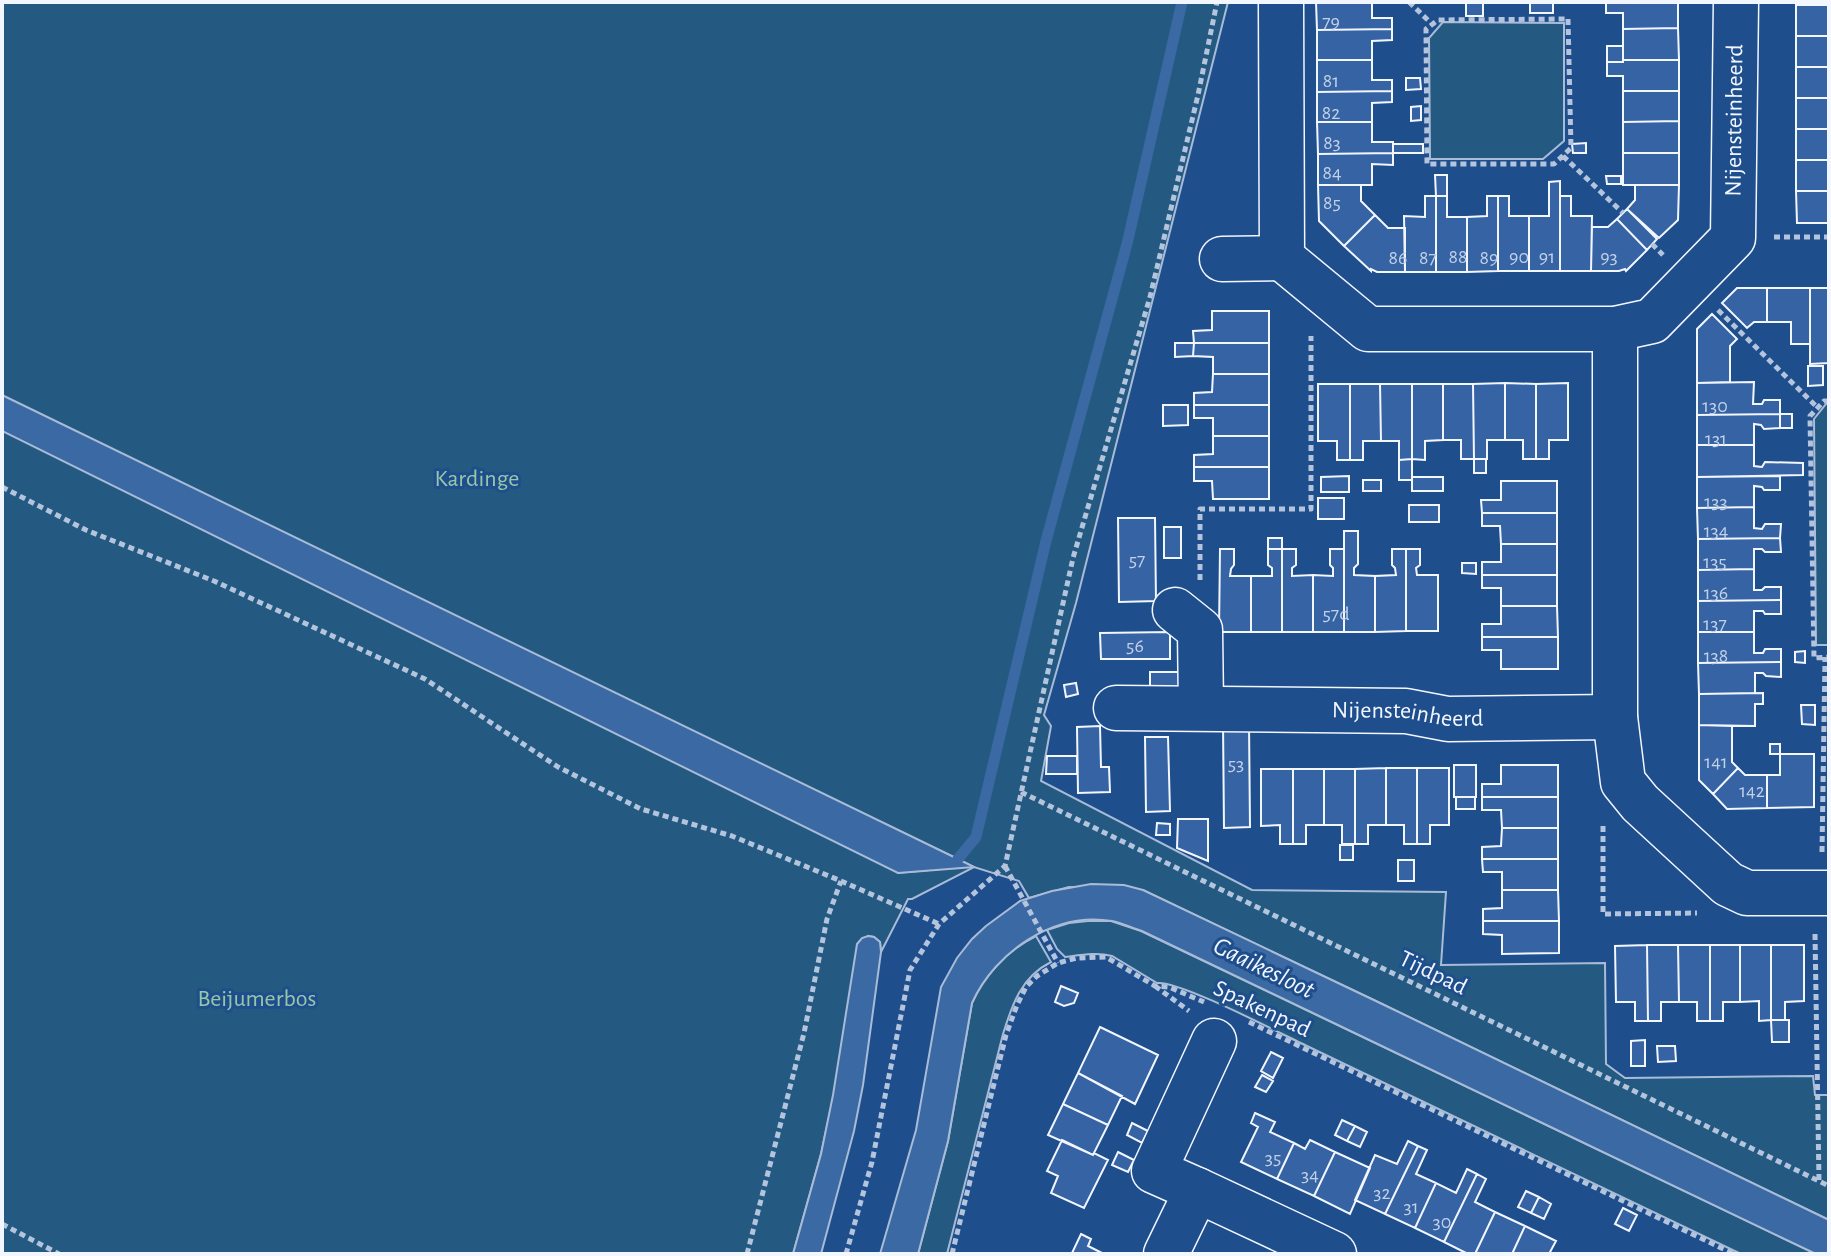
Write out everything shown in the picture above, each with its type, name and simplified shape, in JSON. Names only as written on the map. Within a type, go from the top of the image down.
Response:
[{"type":"street","points":[[1281,2],[1297,270]]},
{"type":"street","name":"Nijensteinheerd","points":[[1733,238],[1736,2]]},
{"type":"street","points":[[1222,259],[1297,270],[1368,329],[1615,329],[1652,321],[1733,238]]},
{"type":"street","points":[[1615,329],[1615,717],[1623,782],[1640,803],[1728,884],[1747,893],[1821,893]]},
{"type":"street","points":[[1188,620],[1201,708]]},
{"type":"street","name":"Nijensteinheerd","points":[[1116,708],[1406,711],[1448,719],[1615,717]]},
{"type":"street","points":[[1221,1021],[1154,1171],[1334,1254]]},
{"type":"street","points":[[1166,1254],[1197,1190]]},
{"type":"path","points":[[846,1254],[872,1162],[910,970],[939,924],[1005,866],[1073,558],[1150,297],[1217,2]]},
{"type":"path","points":[[1409,2],[1432,24]]},
{"type":"path","points":[[1568,19],[1571,148],[1554,164],[1427,164],[1426,29],[1432,24],[1438,20],[1568,19]]},
{"type":"path","points":[[1563,156],[1623,213]]},
{"type":"path","points":[[1733,238],[1829,237]]},
{"type":"path","points":[[1652,244],[1818,408]]},
{"type":"path","points":[[1188,620],[1200,509],[1311,509],[1297,270]]},
{"type":"path","points":[[1819,1181],[1827,657],[1814,658],[1810,416],[1824,401],[1829,401]]},
{"type":"path","points":[[2,487],[86,530],[214,581],[425,679],[558,767],[641,809],[732,836],[939,924]]},
{"type":"path","points":[[1623,782],[1604,790],[1603,914],[1740,913],[1747,893]]},
{"type":"path","name":"Tijdpad","points":[[1021,792],[1829,1186]]},
{"type":"path","points":[[1005,866],[1058,963]]},
{"type":"path","points":[[747,1254],[804,1033],[827,919],[841,881]]},
{"type":"path","name":"Spakenpad","points":[[952,1254],[1009,1025],[1026,987],[1058,963],[1077,958],[1106,957],[1155,986],[1169,987],[1221,1021],[1734,1254]]},
{"type":"path","points":[[2,1224],[59,1254]]},
{"type":"green space","name":"Kardinge","points":[[2,2],[1228,2],[1076,603],[1044,715],[1051,726],[1041,781],[1252,890],[1446,892],[1441,965],[1605,963],[1606,1064],[1625,1078],[1813,1076],[1815,1095],[1829,1095],[1829,1220],[1143,890],[1069,887],[1029,898],[1019,881],[974,867],[908,899],[881,952],[880,942],[868,936],[821,1154],[793,1254],[2,1254]],"holes":[[[882,823],[972,866],[898,873]]]},
{"type":"green space","points":[[1443,22],[1564,23],[1564,141],[1543,159],[1430,159],[1429,38]]},
{"type":"green space","points":[[1829,404],[1829,645],[1816,645],[1814,419]]},
{"type":"green space","points":[[1088,921],[1111,921],[1141,931],[1816,1254],[1741,1254],[1230,1009],[1186,990],[1157,983],[1112,956],[1065,957],[1047,930]]},
{"type":"green space","points":[[1036,936],[1051,962],[1025,984],[1010,1013],[947,1254],[918,1254],[948,1141],[972,1003],[998,964]]},
{"type":"water","points":[[2,395],[974,867],[898,873],[2,431]]},
{"type":"water","name":"Gaaikesloot","points":[[1091,884],[1124,885],[1143,890],[1829,1220],[1829,1254],[1816,1254],[1142,931],[1112,921],[1090,920],[1069,922],[1029,939],[995,967],[982,984],[972,1003],[948,1141],[918,1254],[880,1254],[916,1130],[941,987],[957,958],[986,926],[1020,901]]},
{"type":"water","points":[[868,936],[880,942],[881,952],[854,1131],[821,1254],[793,1254],[821,1154],[857,944]]},
{"type":"building","points":[[1316,2],[1372,2],[1372,18],[1392,18],[1392,29],[1317,30]]},
{"type":"building","points":[[1466,2],[1483,2],[1483,16],[1466,16]]},
{"type":"building","points":[[1530,2],[1553,2],[1553,13],[1530,13]]},
{"type":"building","points":[[1606,2],[1678,2],[1678,28],[1623,29],[1623,13],[1606,13]]},
{"type":"building","points":[[1796,2],[1829,2],[1829,5],[1796,5]]},
{"type":"building","points":[[1796,5],[1829,5],[1829,36],[1796,36]]},
{"type":"building","points":[[1678,28],[1679,60],[1623,60],[1623,29]]},
{"type":"building","points":[[1392,29],[1392,40],[1372,41],[1372,60],[1317,60],[1317,30]]},
{"type":"building","points":[[1796,36],[1829,36],[1829,67],[1796,67]]},
{"type":"building","points":[[1607,46],[1623,46],[1623,62],[1607,62]]},
{"type":"building","points":[[1317,60],[1372,60],[1372,80],[1392,80],[1392,91],[1317,92]]},
{"type":"building","points":[[1679,60],[1679,91],[1623,91],[1623,76],[1607,76],[1607,62]]},
{"type":"building","points":[[1796,67],[1829,67],[1829,98],[1796,98]]},
{"type":"building","points":[[1406,78],[1420,78],[1421,89],[1406,90]]},
{"type":"building","points":[[1392,91],[1392,102],[1372,103],[1372,122],[1317,122],[1317,92]]},
{"type":"building","points":[[1623,91],[1679,91],[1679,121],[1623,122]]},
{"type":"building","points":[[1796,98],[1829,98],[1829,129],[1796,129]]},
{"type":"building","points":[[1421,106],[1421,120],[1411,121],[1411,107]]},
{"type":"building","points":[[1679,121],[1679,153],[1623,153],[1623,122]]},
{"type":"building","points":[[1317,122],[1372,122],[1372,142],[1393,142],[1393,153],[1318,154]]},
{"type":"building","points":[[1796,129],[1829,129],[1829,160],[1796,160]]},
{"type":"building","points":[[1586,143],[1586,153],[1573,153],[1572,144]]},
{"type":"building","points":[[1393,144],[1423,144],[1423,153],[1393,153]]},
{"type":"building","points":[[1393,153],[1393,165],[1372,164],[1372,185],[1318,185],[1318,154]]},
{"type":"building","points":[[1623,153],[1679,153],[1679,185],[1623,185]]},
{"type":"building","points":[[1796,160],[1829,160],[1829,191],[1796,191]]},
{"type":"building","points":[[1435,175],[1447,175],[1447,196],[1436,196]]},
{"type":"building","points":[[1606,176],[1621,176],[1621,184],[1607,184]]},
{"type":"building","points":[[1560,181],[1560,271],[1529,271],[1529,216],[1549,216],[1549,182]]},
{"type":"building","points":[[1318,185],[1361,185],[1361,201],[1375,215],[1344,246],[1319,221]]},
{"type":"building","points":[[1635,185],[1679,185],[1678,220],[1659,238],[1627,209],[1635,200]]},
{"type":"building","points":[[1796,191],[1829,191],[1829,223],[1797,223]]},
{"type":"building","points":[[1425,196],[1436,196],[1436,272],[1405,272],[1404,216],[1425,217]]},
{"type":"building","points":[[1436,196],[1447,196],[1447,217],[1467,217],[1467,272],[1436,272]]},
{"type":"building","points":[[1487,196],[1498,196],[1498,271],[1467,272],[1467,217],[1487,216]]},
{"type":"building","points":[[1498,196],[1509,196],[1509,216],[1529,216],[1529,271],[1498,271]]},
{"type":"building","points":[[1560,196],[1571,196],[1571,216],[1592,216],[1591,271],[1560,271]]},
{"type":"building","points":[[1627,209],[1657,239],[1647,250],[1617,219]]},
{"type":"building","points":[[1375,215],[1388,228],[1405,228],[1405,272],[1371,271],[1344,246]]},
{"type":"building","points":[[1617,219],[1647,250],[1626,271],[1591,271],[1592,227],[1608,227]]},
{"type":"building","points":[[1737,288],[1767,288],[1767,322],[1754,322],[1747,328],[1722,303]]},
{"type":"building","points":[[1767,288],[1810,288],[1810,344],[1791,344],[1791,322],[1767,322]]},
{"type":"building","points":[[1810,288],[1829,288],[1829,363],[1810,364]]},
{"type":"building","points":[[1212,311],[1269,311],[1269,343],[1194,343],[1193,331],[1212,330]]},
{"type":"building","points":[[1712,314],[1737,339],[1730,346],[1730,382],[1697,383],[1697,329]]},
{"type":"building","points":[[1175,343],[1194,343],[1193,356],[1175,357]]},
{"type":"building","points":[[1194,343],[1269,343],[1269,374],[1213,374],[1213,357],[1193,356]]},
{"type":"building","points":[[1808,366],[1823,366],[1823,385],[1808,386]]},
{"type":"building","points":[[1213,374],[1269,374],[1269,405],[1194,405],[1194,393],[1212,392]]},
{"type":"building","points":[[1754,382],[1753,404],[1780,400],[1780,414],[1697,415],[1697,383]]},
{"type":"building","points":[[1505,383],[1536,384],[1536,459],[1523,459],[1523,440],[1505,440]]},
{"type":"building","points":[[1505,383],[1505,440],[1487,440],[1487,459],[1474,459],[1473,384]]},
{"type":"building","points":[[1568,383],[1568,440],[1549,440],[1549,459],[1536,459],[1536,384]]},
{"type":"building","points":[[1318,384],[1350,384],[1350,460],[1337,460],[1337,441],[1318,441]]},
{"type":"building","points":[[1350,384],[1380,384],[1381,441],[1363,441],[1363,460],[1350,460]]},
{"type":"building","points":[[1380,384],[1412,384],[1412,459],[1399,460],[1399,441],[1381,441]]},
{"type":"building","points":[[1412,384],[1443,384],[1443,440],[1425,441],[1425,460],[1412,459]]},
{"type":"building","points":[[1443,384],[1473,384],[1474,459],[1461,459],[1461,440],[1443,440]]},
{"type":"building","points":[[1163,405],[1188,405],[1188,425],[1163,426]]},
{"type":"building","points":[[1194,405],[1269,405],[1269,436],[1213,436],[1213,418],[1194,418]]},
{"type":"building","points":[[1780,414],[1780,428],[1764,429],[1754,424],[1754,445],[1697,445],[1697,415]]},
{"type":"building","points":[[1780,414],[1792,414],[1792,428],[1780,428]]},
{"type":"building","points":[[1213,436],[1269,436],[1269,467],[1194,467],[1194,455],[1213,454]]},
{"type":"building","points":[[1697,445],[1754,445],[1754,466],[1762,467],[1765,462],[1803,463],[1803,475],[1697,477]]},
{"type":"building","points":[[1412,459],[1412,480],[1399,480],[1399,460]]},
{"type":"building","points":[[1474,459],[1486,459],[1486,473],[1474,473]]},
{"type":"building","points":[[1194,467],[1269,467],[1269,499],[1213,499],[1212,481],[1194,481]]},
{"type":"building","points":[[1349,476],[1349,492],[1321,492],[1321,477]]},
{"type":"building","points":[[1780,476],[1780,490],[1764,490],[1754,486],[1754,507],[1697,508],[1697,477]]},
{"type":"building","points":[[1412,477],[1443,477],[1443,491],[1412,491]]},
{"type":"building","points":[[1363,480],[1381,480],[1381,491],[1363,491]]},
{"type":"building","points":[[1501,481],[1557,481],[1557,513],[1482,513],[1481,500],[1501,500]]},
{"type":"building","points":[[1318,498],[1344,498],[1344,519],[1318,519]]},
{"type":"building","points":[[1409,505],[1439,505],[1439,522],[1409,522]]},
{"type":"building","points":[[1754,507],[1754,528],[1781,524],[1780,538],[1698,539],[1697,508]]},
{"type":"building","points":[[1482,513],[1557,513],[1557,544],[1501,544],[1500,526],[1482,526]]},
{"type":"building","points":[[1118,518],[1155,518],[1156,601],[1119,602]]},
{"type":"building","points":[[1164,527],[1181,527],[1181,558],[1164,558]]},
{"type":"building","points":[[1344,531],[1358,531],[1358,564],[1354,575],[1375,576],[1375,632],[1344,632]]},
{"type":"building","points":[[1268,538],[1282,538],[1282,549],[1268,549]]},
{"type":"building","points":[[1780,538],[1781,552],[1754,549],[1754,569],[1698,570],[1698,539]]},
{"type":"building","points":[[1501,544],[1557,544],[1557,575],[1482,575],[1482,562],[1501,562]]},
{"type":"building","points":[[1220,549],[1234,549],[1230,576],[1251,576],[1251,632],[1219,632]]},
{"type":"building","points":[[1268,549],[1282,549],[1282,632],[1251,632],[1251,576],[1272,576]]},
{"type":"building","points":[[1282,549],[1296,549],[1292,576],[1313,575],[1313,632],[1282,632]]},
{"type":"building","points":[[1330,549],[1344,549],[1344,632],[1313,632],[1313,575],[1333,576]]},
{"type":"building","points":[[1392,549],[1406,549],[1406,631],[1375,632],[1375,576],[1396,575],[1392,565]]},
{"type":"building","points":[[1406,549],[1420,549],[1417,575],[1438,575],[1438,631],[1406,631]]},
{"type":"building","points":[[1462,563],[1476,563],[1476,574],[1462,573]]},
{"type":"building","points":[[1754,569],[1754,590],[1781,587],[1781,600],[1698,601],[1698,570]]},
{"type":"building","points":[[1482,575],[1557,575],[1557,606],[1501,606],[1501,588],[1482,588]]},
{"type":"building","points":[[1781,600],[1781,614],[1754,611],[1754,632],[1698,632],[1698,601]]},
{"type":"building","points":[[1501,606],[1557,606],[1558,637],[1482,637],[1482,624],[1501,624]]},
{"type":"building","points":[[1170,632],[1170,659],[1101,659],[1100,633]]},
{"type":"building","points":[[1698,632],[1754,632],[1754,653],[1781,649],[1781,662],[1698,663]]},
{"type":"building","points":[[1482,637],[1558,637],[1558,669],[1501,669],[1501,650],[1482,650]]},
{"type":"building","points":[[1805,651],[1805,663],[1795,662],[1795,652]]},
{"type":"building","points":[[1781,662],[1781,677],[1755,673],[1755,693],[1699,694],[1698,663]]},
{"type":"building","points":[[1150,672],[1181,672],[1180,690],[1150,690]]},
{"type":"building","points":[[1076,683],[1078,694],[1066,697],[1064,685]]},
{"type":"building","points":[[1763,693],[1763,704],[1755,704],[1755,726],[1699,725],[1699,694]]},
{"type":"building","points":[[1801,705],[1815,705],[1815,725],[1802,724]]},
{"type":"building","points":[[1223,722],[1249,722],[1250,827],[1224,828]]},
{"type":"building","points":[[1699,725],[1732,726],[1732,762],[1738,768],[1713,794],[1699,780]]},
{"type":"building","points":[[1100,726],[1101,767],[1109,767],[1110,792],[1078,793],[1077,727]]},
{"type":"building","points":[[1145,737],[1168,737],[1170,811],[1146,812]]},
{"type":"building","points":[[1770,744],[1780,744],[1780,754],[1770,754]]},
{"type":"building","points":[[1780,754],[1814,754],[1814,807],[1767,808],[1767,775],[1780,775]]},
{"type":"building","points":[[1047,756],[1077,756],[1077,774],[1046,774]]},
{"type":"building","points":[[1454,765],[1476,765],[1476,797],[1454,797]]},
{"type":"building","points":[[1501,765],[1558,765],[1558,797],[1482,797],[1482,784],[1501,784]]},
{"type":"building","points":[[1386,768],[1417,768],[1417,844],[1404,844],[1404,825],[1386,825]]},
{"type":"building","points":[[1386,768],[1386,825],[1368,825],[1368,844],[1355,844],[1355,769]]},
{"type":"building","points":[[1417,768],[1449,768],[1449,825],[1430,825],[1430,844],[1417,844]]},
{"type":"building","points":[[1738,768],[1745,775],[1767,775],[1767,808],[1727,809],[1713,794]]},
{"type":"building","points":[[1261,769],[1293,769],[1293,844],[1280,844],[1280,825],[1261,826]]},
{"type":"building","points":[[1293,769],[1324,769],[1324,825],[1306,825],[1306,844],[1293,844]]},
{"type":"building","points":[[1324,769],[1355,769],[1355,844],[1342,844],[1342,825],[1324,825]]},
{"type":"building","points":[[1456,797],[1475,797],[1475,809],[1456,809]]},
{"type":"building","points":[[1482,797],[1558,797],[1558,828],[1502,828],[1501,810],[1482,810]]},
{"type":"building","points":[[1178,819],[1208,819],[1208,861],[1177,848]]},
{"type":"building","points":[[1157,823],[1170,824],[1170,835],[1156,835]]},
{"type":"building","points":[[1502,828],[1558,828],[1558,859],[1482,859],[1482,847],[1501,846]]},
{"type":"building","points":[[1340,845],[1353,845],[1353,860],[1340,860]]},
{"type":"building","points":[[1482,859],[1558,859],[1558,890],[1502,890],[1502,872],[1483,872]]},
{"type":"building","points":[[1398,860],[1414,860],[1414,881],[1398,881]]},
{"type":"building","points":[[1502,890],[1558,890],[1559,921],[1483,921],[1483,909],[1502,908]]},
{"type":"building","points":[[1483,921],[1559,921],[1559,953],[1502,954],[1502,935],[1483,934]]},
{"type":"building","points":[[1647,945],[1678,945],[1679,1002],[1661,1002],[1661,1021],[1648,1021]]},
{"type":"building","points":[[1647,945],[1648,1021],[1635,1021],[1635,1002],[1616,1002],[1615,946]]},
{"type":"building","points":[[1678,945],[1710,945],[1710,1021],[1697,1021],[1697,1002],[1679,1002]]},
{"type":"building","points":[[1710,945],[1740,945],[1740,1002],[1723,1002],[1723,1021],[1710,1021]]},
{"type":"building","points":[[1740,945],[1771,945],[1771,1020],[1759,1021],[1759,1001],[1740,1002]]},
{"type":"building","points":[[1771,945],[1804,945],[1804,1001],[1785,1002],[1785,1020],[1771,1020]]},
{"type":"building","points":[[1061,986],[1078,993],[1074,1003],[1064,1006],[1055,1002]]},
{"type":"building","points":[[1771,1020],[1789,1020],[1789,1042],[1772,1042]]},
{"type":"building","points":[[1100,1027],[1158,1055],[1135,1104],[1078,1073]]},
{"type":"building","points":[[1645,1040],[1645,1066],[1631,1066],[1631,1041]]},
{"type":"building","points":[[1657,1046],[1675,1046],[1676,1061],[1658,1062]]},
{"type":"building","points":[[1271,1052],[1283,1058],[1273,1078],[1261,1071]]},
{"type":"building","points":[[1078,1073],[1122,1096],[1108,1125],[1063,1104]]},
{"type":"building","points":[[1262,1075],[1273,1081],[1266,1092],[1255,1087]]},
{"type":"building","points":[[1063,1104],[1108,1125],[1093,1155],[1048,1135]]},
{"type":"building","points":[[1255,1113],[1275,1122],[1270,1132],[1294,1143],[1277,1179],[1241,1162],[1258,1127],[1251,1123]]},
{"type":"building","points":[[1342,1120],[1355,1126],[1347,1141],[1335,1135]]},
{"type":"building","points":[[1132,1123],[1148,1131],[1142,1143],[1127,1135]]},
{"type":"building","points":[[1355,1126],[1367,1132],[1360,1147],[1347,1141]]},
{"type":"building","points":[[1062,1140],[1108,1160],[1084,1208],[1051,1193],[1058,1176],[1047,1171]]},
{"type":"building","points":[[1310,1140],[1335,1152],[1314,1196],[1277,1179],[1294,1143],[1305,1149]]},
{"type":"building","points":[[1408,1141],[1418,1146],[1385,1214],[1355,1200],[1375,1155],[1397,1164]]},
{"type":"building","points":[[1418,1146],[1427,1150],[1416,1174],[1436,1183],[1415,1228],[1385,1214]]},
{"type":"building","points":[[1118,1152],[1134,1160],[1128,1172],[1112,1165]]},
{"type":"building","points":[[1335,1152],[1370,1168],[1350,1214],[1314,1196]]},
{"type":"building","points":[[1467,1169],[1477,1174],[1444,1242],[1415,1228],[1436,1183],[1456,1193]]},
{"type":"building","points":[[1477,1174],[1486,1179],[1475,1202],[1495,1212],[1475,1254],[1468,1254],[1444,1242]]},
{"type":"building","points":[[1526,1191],[1539,1197],[1531,1213],[1518,1207]]},
{"type":"building","points":[[1539,1197],[1551,1204],[1544,1219],[1531,1213]]},
{"type":"building","points":[[1623,1208],[1637,1215],[1629,1231],[1615,1224]]},
{"type":"building","points":[[1495,1212],[1525,1226],[1512,1254],[1475,1254]]},
{"type":"building","points":[[1525,1226],[1556,1241],[1549,1254],[1512,1254]]},
{"type":"building","points":[[1081,1234],[1091,1239],[1088,1246],[1104,1254],[1072,1253]]},
{"type":"waterway","points":[[958,859],[976,837],[1046,541],[1127,244],[1182,2]]},
{"type":"park label","name":"Beijumerbos","points":[[257,999]]}]
